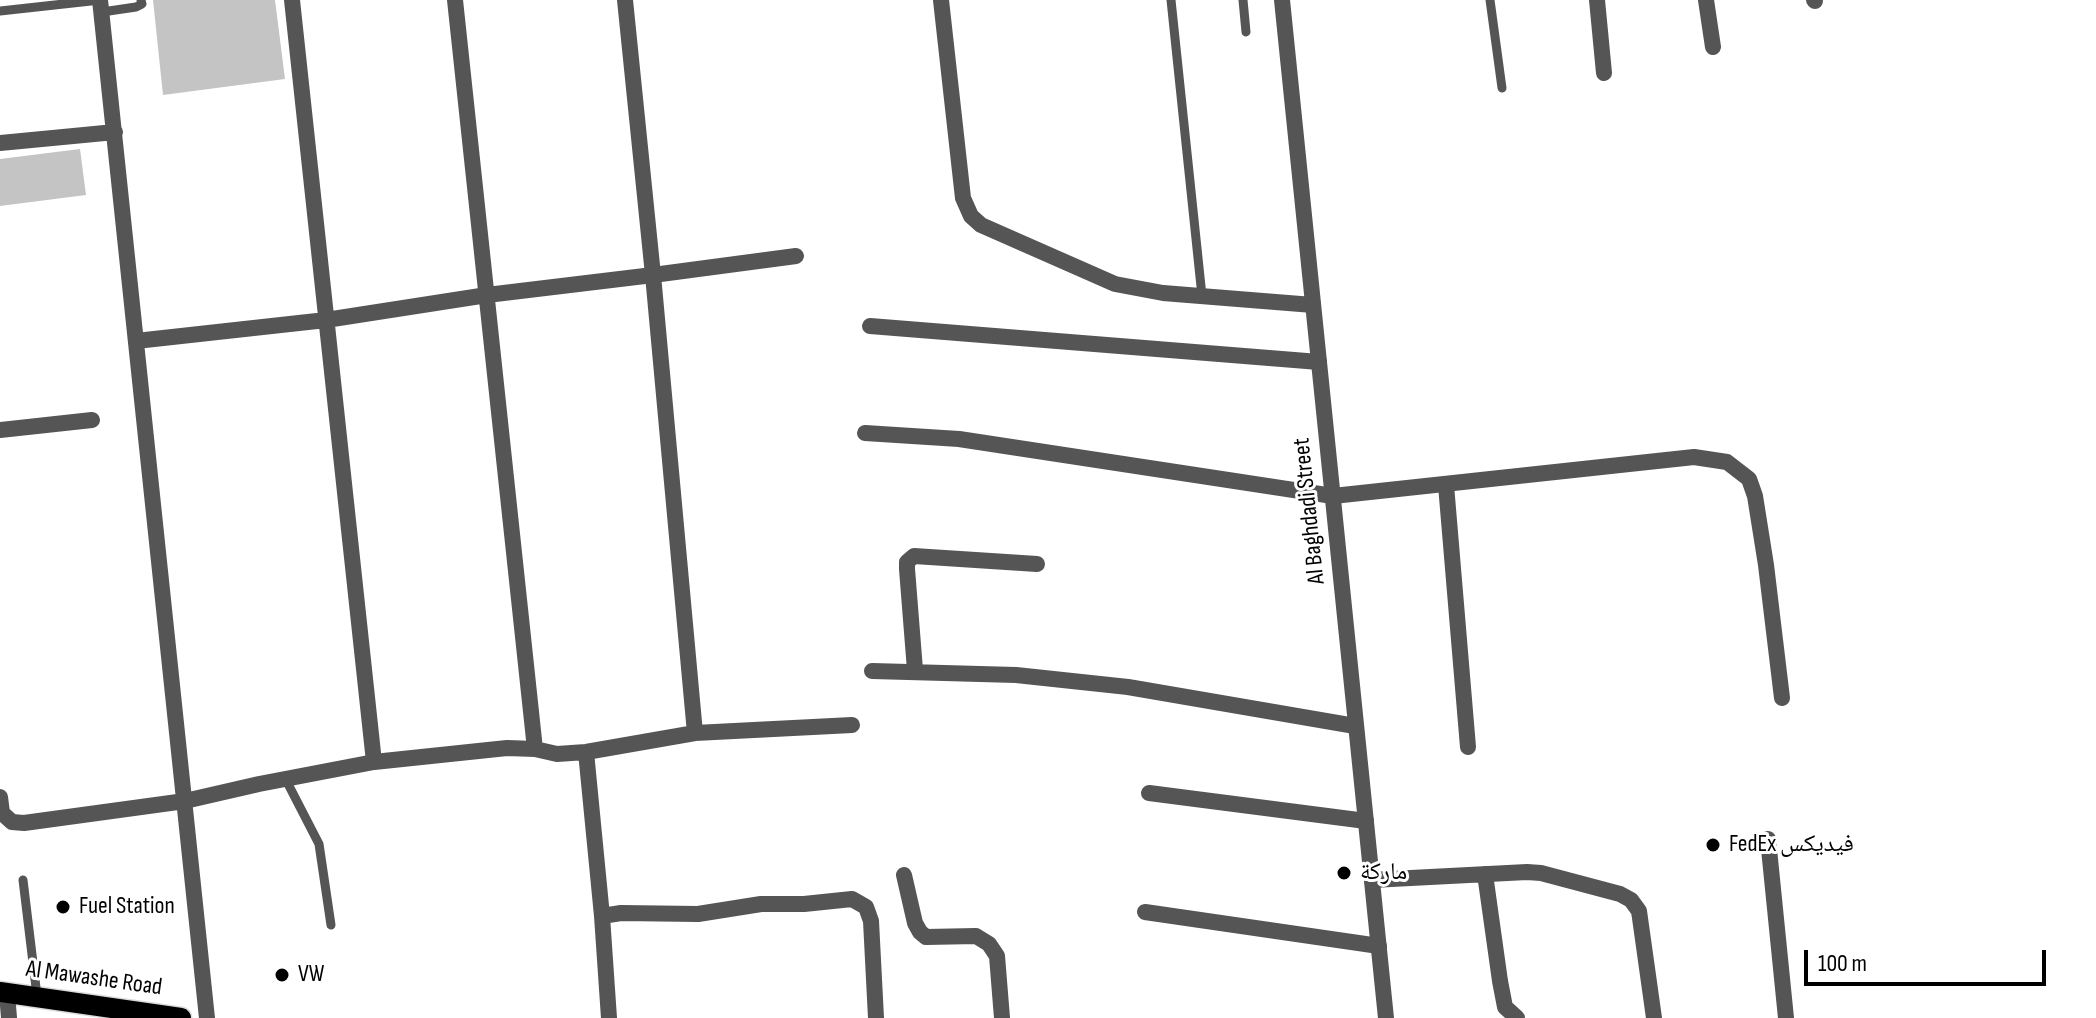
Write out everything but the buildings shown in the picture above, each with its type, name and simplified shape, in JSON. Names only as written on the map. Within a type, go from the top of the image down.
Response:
[{"type":"main road","name":"Al Mawashe Road","points":[[4,993],[181,1018]]},
{"type":"street","points":[[292,0],[374,762]]},
{"type":"street","points":[[455,0],[535,749]]},
{"type":"street","points":[[625,0],[695,733]]},
{"type":"street","points":[[941,0],[963,198],[971,216],[981,225],[1115,284],[1202,296],[1313,305]]},
{"type":"street","name":"Al Baghdadi Street","points":[[1282,0],[1386,1018]]},
{"type":"street","points":[[1597,0],[1604,73]]},
{"type":"street","points":[[1706,0],[1713,47]]},
{"type":"street","points":[[94,3],[115,132],[207,1018]]},
{"type":"street","points":[[0,143],[115,132]]},
{"type":"street","points":[[136,341],[326,320],[487,295],[796,256]]},
{"type":"street","points":[[870,326],[1319,362]]},
{"type":"street","points":[[0,430],[92,420]]},
{"type":"street","points":[[865,433],[959,439],[1333,496],[1694,457],[1727,462],[1749,479],[1755,496],[1782,698]]},
{"type":"street","points":[[1446,485],[1468,747]]},
{"type":"street","points":[[915,670],[907,562],[914,556],[1037,564]]},
{"type":"street","points":[[872,671],[1016,675],[1128,687],[1355,726]]},
{"type":"street","points":[[0,797],[2,813],[12,822],[24,823],[185,801],[374,762],[507,748],[557,754],[586,752],[695,733],[852,725]]},
{"type":"street","points":[[586,752],[609,1018]]},
{"type":"street","points":[[1149,793],[1366,821]]},
{"type":"street","points":[[1768,839],[1786,1018]]},
{"type":"street","points":[[1372,880],[1541,873],[1620,894],[1631,900],[1639,911],[1654,1018]]},
{"type":"street","points":[[1485,874],[1505,1007],[1517,1018]]},
{"type":"street","points":[[904,875],[915,923],[926,937],[976,936],[989,944],[997,956],[1002,1018]]},
{"type":"street","points":[[602,916],[621,913],[698,914],[761,904],[852,899],[866,907],[871,921],[876,1018]]},
{"type":"street","points":[[1145,912],[1379,946]]},
{"type":"street","points":[[4,993],[9,1018]]},
{"type":"lane","points":[[0,11],[94,3],[136,7],[142,4],[141,0]]},
{"type":"lane","points":[[1171,0],[1202,296]]},
{"type":"lane","points":[[1243,0],[1246,32]]},
{"type":"lane","points":[[1490,0],[1502,88]]},
{"type":"lane","points":[[286,780],[319,844],[331,925]]},
{"type":"lane","points":[[23,880],[37,997]]},
{"type":"place","name":"FedEx فيديكس","points":[[1713,845]]},
{"type":"place","name":"ماركة","points":[[1344,873]]},
{"type":"place","name":"Fuel Station","points":[[63,907]]},
{"type":"place","name":"VW","points":[[282,975]]}]
